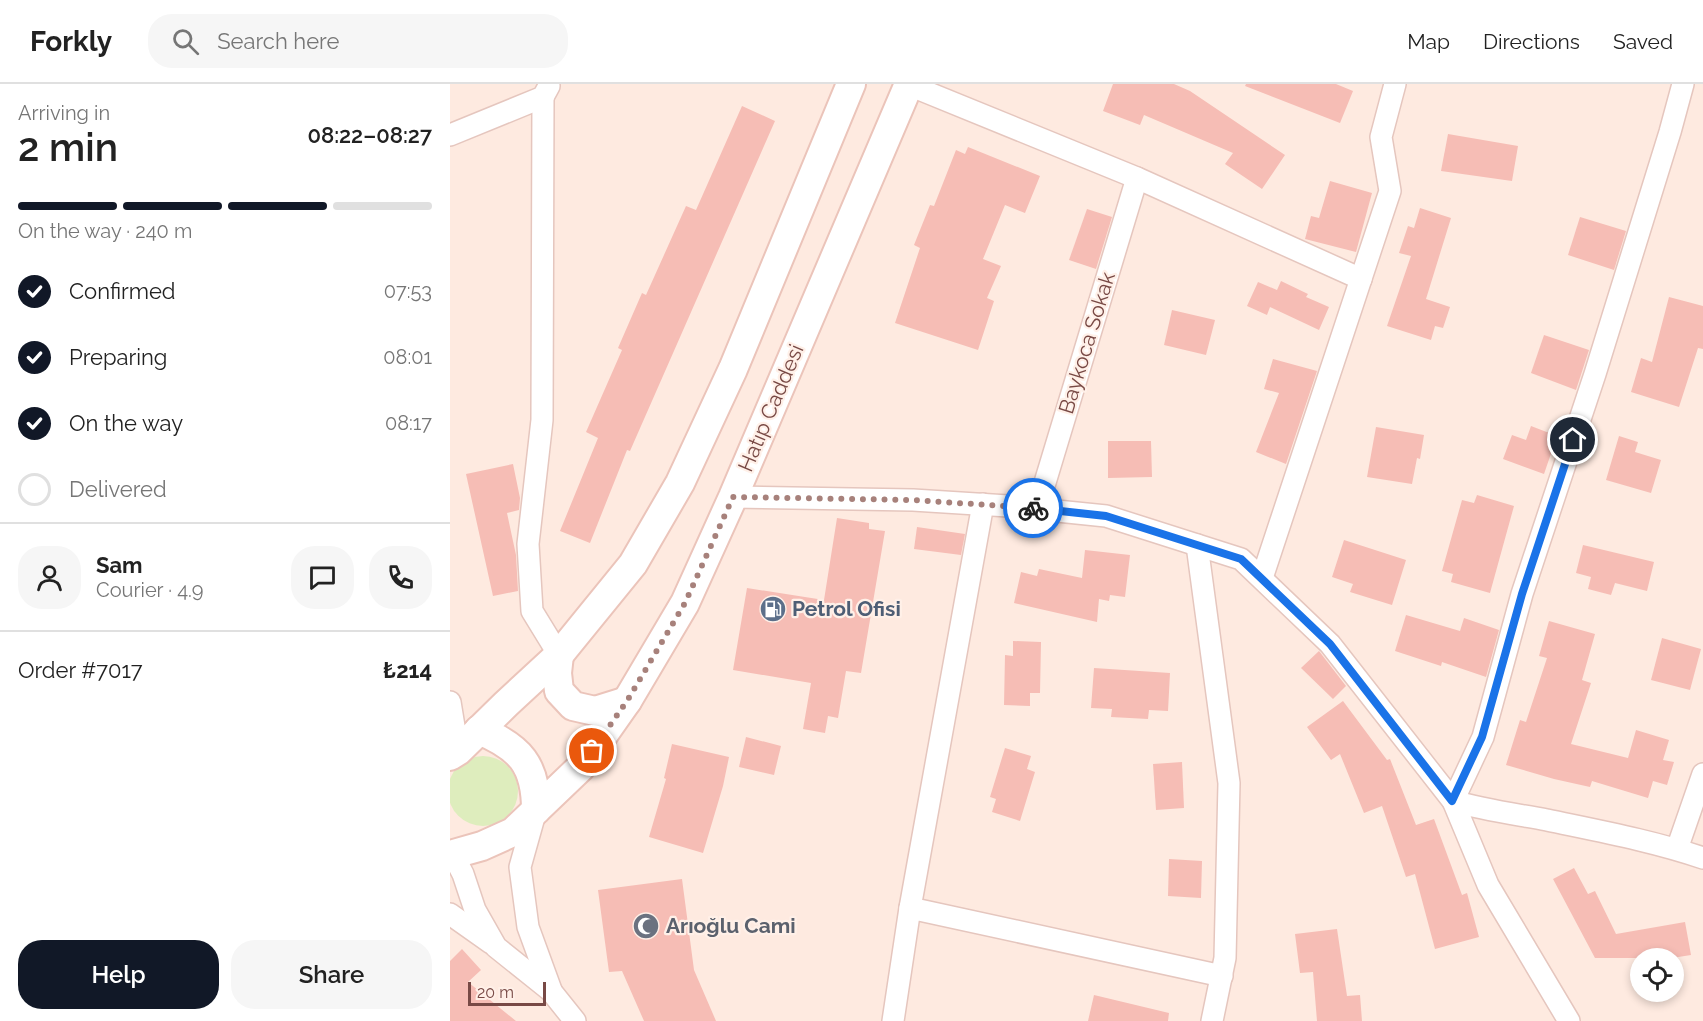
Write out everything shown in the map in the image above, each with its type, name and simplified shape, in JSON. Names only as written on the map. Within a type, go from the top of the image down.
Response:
[{"type":"main road","points":[[454,754],[559,655],[633,564],[680,483],[733,369],[852,84]]},
{"type":"main road","name":"Hatıp Caddesi","points":[[451,853],[482,846],[513,832],[580,768],[627,701],[685,603],[733,497],[909,84]]},
{"type":"main road","points":[[559,655],[557,673],[559,691],[573,706],[595,711],[627,701]]},
{"type":"main road","points":[[479,730],[504,742],[521,756],[532,773],[536,810]]},
{"type":"street","points":[[909,84],[1137,178],[1361,279]]},
{"type":"street","points":[[1262,578],[1390,191],[1381,137],[1395,84]]},
{"type":"street","points":[[1452,801],[1482,737],[1522,594],[1595,374],[1683,84]]},
{"type":"street","points":[[450,135],[546,90],[542,420],[528,544],[532,611],[559,655]]},
{"type":"street","name":"Baykoca Sokak","points":[[1037,509],[1137,178]]},
{"type":"street","points":[[733,497],[913,500],[1106,516],[1241,559],[1330,644],[1452,801],[1488,885],[1569,1021]]},
{"type":"street","points":[[893,1021],[910,908],[983,504]]},
{"type":"street","points":[[1197,545],[1229,783],[1225,958],[1212,1021]]},
{"type":"street","points":[[450,702],[454,754]]},
{"type":"street","points":[[1677,849],[1703,774]]},
{"type":"street","points":[[1452,801],[1677,849],[1703,858]]},
{"type":"street","points":[[536,810],[520,867],[528,927],[551,991]]},
{"type":"street","points":[[451,853],[463,874],[475,910],[496,947]]},
{"type":"street","points":[[910,908],[1222,976]]},
{"type":"street","points":[[450,914],[551,991],[575,1021]]},
{"type":"green space","points":[[476,757],[490,757],[502,762],[512,772],[517,784],[517,798],[512,810],[502,820],[490,825],[476,825],[464,820],[454,810],[450,801],[450,781],[454,772],[464,762]]},
{"type":"building","points":[[1113,84],[1174,84],[1190,91],[1285,155],[1262,189],[1225,164],[1233,153],[1144,115],[1140,125],[1103,111]]},
{"type":"building","points":[[1246,84],[1336,84],[1353,91],[1340,123],[1245,86]]},
{"type":"building","points":[[742,106],[775,121],[630,451],[627,450],[590,543],[560,531],[598,438],[586,432],[622,350],[618,348],[642,293],[646,295],[686,206],[696,210]]},
{"type":"building","points":[[1448,134],[1518,146],[1512,181],[1441,171]]},
{"type":"building","points":[[968,147],[1040,176],[1025,213],[1005,205],[983,259],[1001,266],[987,298],[994,301],[978,350],[895,323],[920,248],[914,245],[930,205],[934,206],[956,150],[965,154]]},
{"type":"building","points":[[1330,181],[1372,193],[1356,252],[1305,239],[1311,216],[1319,218]]},
{"type":"building","points":[[1420,208],[1451,218],[1426,299],[1450,307],[1443,328],[1435,326],[1431,340],[1387,326],[1411,256],[1399,253],[1408,226],[1414,228]]},
{"type":"building","points":[[1087,209],[1112,217],[1096,269],[1069,260]]},
{"type":"building","points":[[1580,217],[1626,231],[1614,270],[1568,255]]},
{"type":"building","points":[[1281,281],[1308,294],[1306,297],[1329,307],[1319,330],[1270,307],[1267,315],[1247,306],[1258,282],[1277,290]]},
{"type":"building","points":[[1669,297],[1703,306],[1703,349],[1698,348],[1679,407],[1631,392],[1641,358],[1652,362]]},
{"type":"building","points":[[1172,310],[1215,320],[1206,355],[1164,345]]},
{"type":"building","points":[[1544,335],[1589,350],[1576,390],[1531,373]]},
{"type":"building","points":[[1273,359],[1317,371],[1286,464],[1256,452],[1279,393],[1264,389]]},
{"type":"building","points":[[1531,426],[1557,436],[1544,474],[1503,459],[1512,435],[1526,440]]},
{"type":"building","points":[[1376,427],[1424,435],[1420,459],[1417,458],[1412,484],[1367,477]]},
{"type":"building","points":[[1619,436],[1638,442],[1635,452],[1661,460],[1651,493],[1606,480]]},
{"type":"building","points":[[1108,441],[1151,441],[1152,477],[1108,478]]},
{"type":"building","points":[[513,464],[520,498],[519,510],[507,513],[516,555],[518,591],[493,596],[466,474]]},
{"type":"building","points":[[1477,495],[1514,506],[1490,593],[1451,582],[1453,574],[1442,571],[1462,500],[1474,503]]},
{"type":"building","points":[[837,518],[869,523],[869,529],[885,531],[861,673],[846,671],[838,718],[828,716],[825,733],[803,729],[811,683],[733,670],[747,588],[824,600]]},
{"type":"building","points":[[917,527],[965,534],[961,555],[914,549]]},
{"type":"building","points":[[1344,540],[1406,560],[1392,605],[1350,592],[1353,584],[1332,577]]},
{"type":"building","points":[[1583,545],[1654,562],[1647,591],[1615,583],[1611,595],[1588,589],[1591,577],[1576,573]]},
{"type":"building","points":[[1085,550],[1130,555],[1125,597],[1110,595],[1109,601],[1099,599],[1097,622],[1014,603],[1021,572],[1037,576],[1039,569],[1082,578]]},
{"type":"building","points":[[1406,615],[1460,631],[1464,618],[1499,630],[1486,677],[1442,662],[1441,666],[1395,651]]},
{"type":"building","points":[[1549,621],[1595,634],[1582,680],[1591,683],[1571,744],[1628,758],[1636,730],[1669,740],[1663,760],[1674,762],[1667,785],[1653,781],[1648,798],[1592,781],[1590,787],[1506,765],[1520,720],[1526,722],[1547,658],[1539,656]]},
{"type":"building","points":[[1662,638],[1701,649],[1690,690],[1651,680]]},
{"type":"building","points":[[1013,641],[1041,642],[1040,693],[1030,693],[1030,706],[1004,705],[1005,655],[1013,656]]},
{"type":"building","points":[[1319,651],[1346,686],[1333,699],[1301,668]]},
{"type":"building","points":[[1094,668],[1170,673],[1168,711],[1149,710],[1148,719],[1111,717],[1112,709],[1091,708]]},
{"type":"building","points":[[1343,701],[1387,760],[1390,759],[1416,825],[1434,819],[1462,895],[1467,893],[1479,937],[1435,949],[1415,874],[1406,877],[1382,806],[1364,813],[1340,754],[1331,760],[1307,727]]},
{"type":"building","points":[[746,737],[781,746],[774,775],[739,767]]},
{"type":"building","points":[[672,744],[729,757],[703,853],[649,837],[666,779],[664,778]]},
{"type":"building","points":[[1005,748],[1031,756],[1027,769],[1035,772],[1020,821],[992,812],[996,799],[990,797]]},
{"type":"building","points":[[1182,762],[1184,808],[1156,810],[1153,764]]},
{"type":"building","points":[[1169,859],[1202,861],[1201,898],[1168,896]]},
{"type":"building","points":[[1574,868],[1588,894],[1595,891],[1616,934],[1685,922],[1691,955],[1684,956],[1684,948],[1630,948],[1630,958],[1595,958],[1553,879]]},
{"type":"building","name":"Arıoğlu Cami","points":[[682,879],[694,970],[716,1021],[644,1021],[622,971],[609,972],[598,890]]},
{"type":"building","points":[[1337,929],[1347,996],[1360,995],[1362,1021],[1317,1021],[1313,972],[1300,973],[1295,934]]},
{"type":"building","points":[[462,949],[481,970],[468,982],[516,1021],[450,1021],[450,961]]},
{"type":"building","points":[[1094,995],[1169,1013],[1168,1021],[1088,1021]]},
{"type":"way so far","points":[[592,751],[627,701],[685,603],[733,497],[913,500],[1033,508]]},
{"type":"place","name":"Petrol Ofisi","points":[[773,609]]},
{"type":"place","name":"Arıoğlu Cami","points":[[646,926]]},
{"type":"route","points":[[1033,508],[1106,516],[1241,559],[1330,644],[1452,801],[1482,737],[1522,594],[1573,440]]}]
